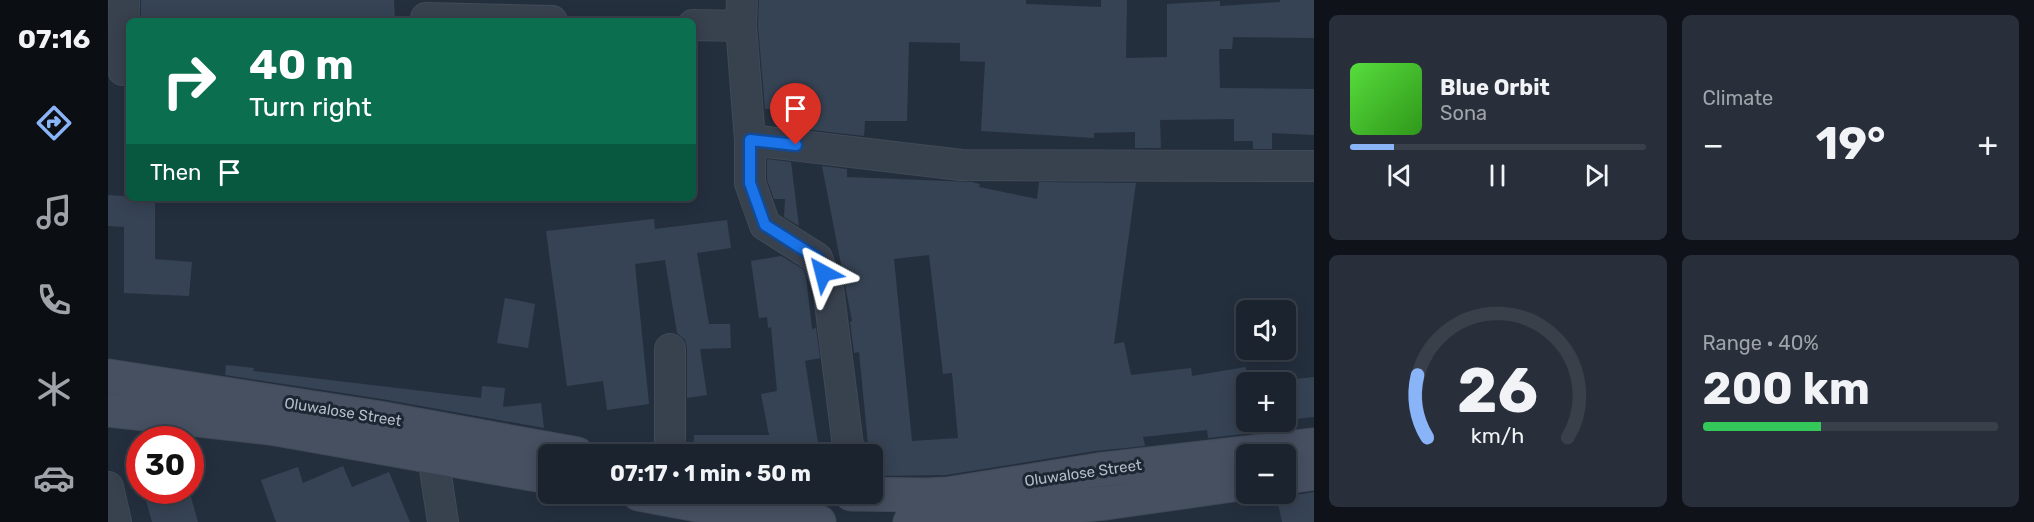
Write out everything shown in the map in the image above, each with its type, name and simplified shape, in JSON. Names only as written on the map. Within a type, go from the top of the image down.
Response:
[{"type":"street","points":[[120,70],[124,0]]},
{"type":"street","points":[[426,13],[505,18]]},
{"type":"street","points":[[696,24],[742,13],[750,140],[750,183],[765,225],[817,258],[828,287],[848,444]]},
{"type":"street","points":[[750,140],[961,165],[1314,166]]},
{"type":"street","points":[[670,348],[670,444]]},
{"type":"street","name":"Oluwalose Street","points":[[108,376],[378,432],[433,456],[538,475]]},
{"type":"street","name":"Oluwalose Street","points":[[108,410],[271,428],[378,432],[538,450]]},
{"type":"street","name":"Oluwalose Street","points":[[883,494],[948,494],[1098,470],[1314,445]]},
{"type":"street","points":[[433,456],[443,522]]},
{"type":"street","points":[[1296,476],[1314,473]]},
{"type":"street","name":"Oluwalose Street","points":[[910,522],[1108,512],[1236,485]]},
{"type":"street","points":[[108,487],[116,522]]},
{"type":"street","points":[[713,504],[819,522]]},
{"type":"building","points":[[141,0],[394,0],[395,18],[141,18]]},
{"type":"building","points":[[759,0],[1026,0],[1026,4],[1101,7],[1101,0],[1127,0],[1126,58],[1167,57],[1167,4],[1220,1],[1220,6],[1280,2],[1280,0],[1314,0],[1314,38],[1233,37],[1232,49],[1219,49],[1220,88],[1314,89],[1314,135],[1272,133],[1272,149],[1253,149],[1253,141],[1234,141],[1234,119],[1160,120],[1161,148],[1135,148],[1135,132],[1094,133],[1094,138],[981,131],[985,62],[960,61],[960,43],[909,42],[907,121],[865,121],[864,136],[786,127],[787,110],[765,109],[758,26]]},
{"type":"building","points":[[767,159],[791,162],[799,226],[784,217],[785,199],[774,199],[767,180]]},
{"type":"building","points":[[822,166],[847,169],[847,177],[972,182],[980,184],[979,187],[1037,199],[1039,182],[1136,183],[1114,344],[1124,342],[1131,375],[1191,368],[1192,376],[1246,367],[1246,372],[1236,372],[1236,432],[1252,433],[1208,438],[1207,430],[1143,437],[1145,446],[1095,451],[946,475],[883,476],[883,444],[868,444],[859,352],[854,353],[850,322],[852,321]],"holes":[[[929,255],[943,374],[952,373],[958,438],[912,441],[894,259]]]},
{"type":"building","points":[[108,195],[126,196],[126,201],[155,201],[155,259],[192,262],[189,296],[124,293],[124,227],[108,226]]},
{"type":"building","points":[[654,219],[655,229],[727,220],[731,248],[697,253],[709,324],[730,324],[731,348],[700,349],[707,395],[687,398],[687,348],[685,340],[677,333],[665,260],[635,264],[649,404],[607,410],[603,381],[567,386],[546,231]]},
{"type":"building","points":[[781,256],[803,269],[806,277],[812,329],[816,328],[820,358],[805,361],[818,444],[694,444],[694,435],[769,435],[761,394],[777,391],[771,327],[768,328],[767,317],[759,318],[751,261]]},
{"type":"building","points":[[505,298],[535,304],[528,348],[497,343]]},
{"type":"building","points":[[226,365],[254,368],[253,371],[481,398],[482,386],[505,388],[503,407],[541,403],[544,428],[382,399],[225,375]]},
{"type":"building","points":[[1314,377],[1314,417],[1296,419],[1296,379]]},
{"type":"building","points":[[343,466],[352,487],[389,472],[410,522],[276,522],[261,480],[298,467],[303,483]]},
{"type":"building","points":[[1314,492],[1314,522],[1282,522],[1278,504],[1296,504],[1296,495]]},
{"type":"building","points":[[147,504],[193,504],[198,522],[152,522]]},
{"type":"route","points":[[796,145],[750,140],[750,183],[765,225],[817,258],[823,273]]}]
